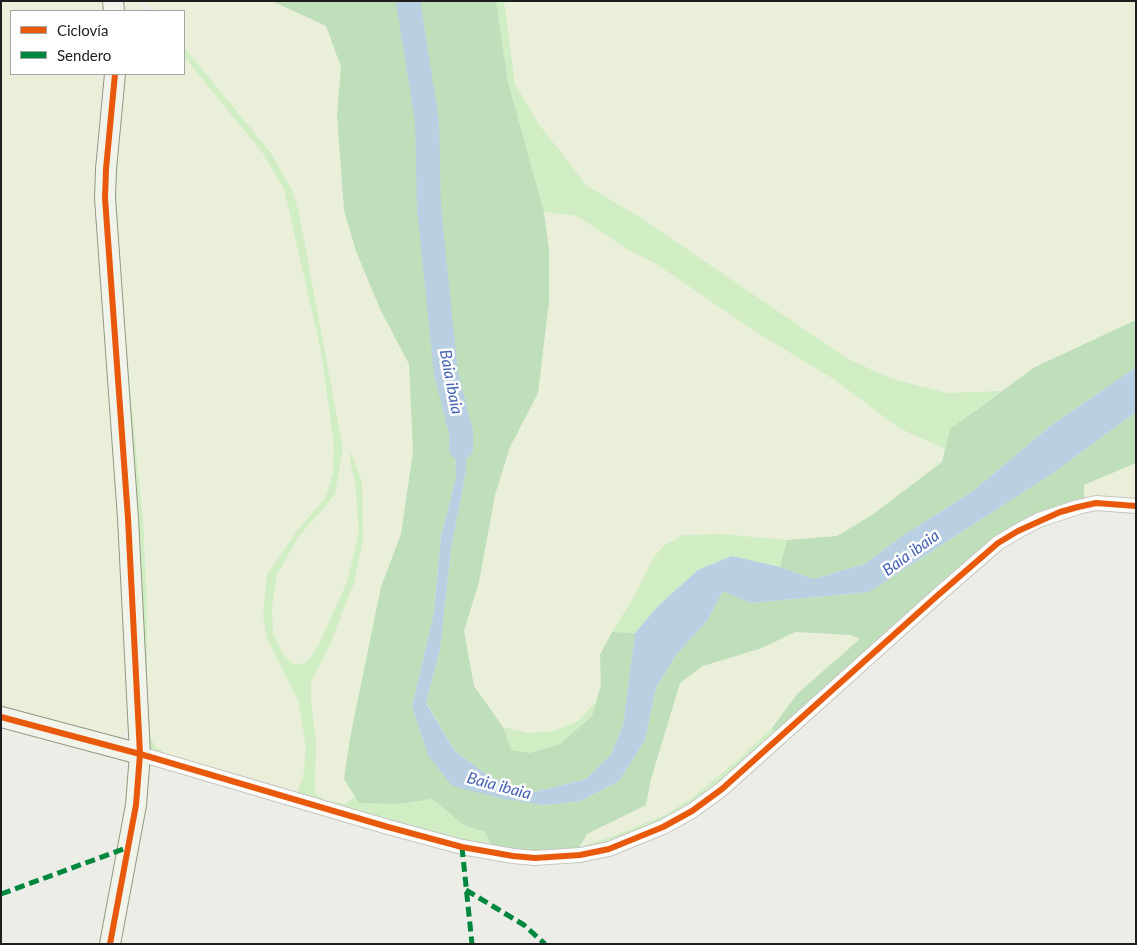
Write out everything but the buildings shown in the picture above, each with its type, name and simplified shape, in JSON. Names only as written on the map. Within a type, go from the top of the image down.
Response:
[{"type":"street","points":[[110,944],[136,805],[140,754],[128,518],[105,198],[115,75]]},
{"type":"street","points":[[1,718],[140,754],[396,830],[488,852],[535,858],[580,855],[609,849],[664,827],[692,811],[722,789],[998,543],[1040,520],[1078,507],[1096,503],[1136,506]]},
{"type":"green space","points":[[1,1],[102,1],[103,10],[10,10],[10,75],[103,75],[94,166],[122,579],[129,724],[126,732],[120,738],[109,741],[1,711]]},
{"type":"green space","points":[[124,1],[138,1],[145,10],[124,10]]},
{"type":"green space","points":[[146,1],[272,1],[326,26],[341,67],[337,115],[356,251],[380,309],[409,364],[413,452],[401,534],[381,587],[344,779],[355,796],[346,804],[325,800],[316,794],[316,741],[311,702],[311,682],[329,647],[354,583],[363,540],[362,482],[350,461],[355,482],[359,530],[347,582],[318,646],[307,662],[295,666],[284,656],[273,634],[272,607],[277,575],[298,537],[335,494],[343,449],[299,213],[292,190],[271,153],[185,48],[185,10],[153,10]]},
{"type":"green space","points":[[272,1],[496,1],[508,82],[544,212],[549,250],[549,302],[538,393],[510,447],[495,495],[479,582],[464,631],[474,686],[503,727],[511,750],[529,753],[560,744],[592,716],[601,685],[600,655],[612,632],[635,633],[623,726],[610,756],[586,779],[534,792],[490,777],[455,751],[426,702],[440,650],[451,549],[466,472],[466,422],[445,422],[455,439],[456,478],[441,536],[434,612],[412,707],[428,755],[544,805],[581,801],[619,781],[645,740],[656,688],[676,655],[707,621],[723,590],[750,603],[869,592],[1056,471],[1136,412],[1136,463],[1084,485],[1084,502],[1029,521],[777,734],[772,728],[798,693],[860,639],[851,635],[795,632],[762,648],[703,666],[680,683],[651,779],[646,805],[587,834],[576,853],[495,852],[485,832],[464,825],[432,799],[398,804],[359,803],[344,779],[350,738],[381,587],[401,534],[413,452],[409,364],[380,309],[356,251],[344,210],[337,115],[341,67],[326,26]]},
{"type":"green space","points":[[496,1],[504,1],[515,84],[538,123],[587,186],[638,216],[848,359],[892,379],[947,393],[1001,391],[950,429],[945,449],[899,428],[835,380],[753,330],[655,263],[630,251],[577,216],[544,212],[508,82]]},
{"type":"green space","points":[[504,1],[1136,1],[1136,320],[1035,367],[1001,391],[947,393],[892,379],[847,359],[638,216],[587,186],[538,123],[515,84]]},
{"type":"green space","points":[[185,48],[271,153],[292,190],[299,213],[343,449],[335,494],[298,537],[277,575],[272,607],[273,634],[284,656],[295,665],[307,662],[318,646],[347,582],[359,530],[355,482],[350,461],[351,452],[362,482],[363,540],[354,583],[329,647],[311,682],[311,702],[316,741],[316,794],[325,800],[346,804],[355,796],[359,803],[398,804],[432,799],[464,825],[485,832],[495,852],[163,759],[149,752],[144,738],[142,632],[113,261],[111,181],[118,75],[124,75],[116,186],[121,301],[143,519],[147,604],[148,735],[156,747],[170,756],[231,775],[297,792],[303,778],[306,747],[298,701],[267,638],[263,616],[267,575],[296,532],[325,498],[333,473],[334,446],[321,351],[284,189],[262,152],[185,58]]},
{"type":"green space","points":[[185,58],[262,152],[284,189],[321,351],[334,446],[333,472],[325,498],[296,532],[268,575],[267,638],[298,701],[306,746],[303,779],[296,792],[231,775],[170,756],[156,747],[148,735],[147,604],[143,519],[121,301],[116,186],[124,75],[185,75]]},
{"type":"green space","points":[[544,212],[577,216],[630,251],[655,263],[835,380],[899,428],[945,449],[942,462],[872,515],[837,536],[787,540],[722,534],[683,535],[665,545],[600,655],[601,685],[596,702],[578,721],[554,731],[527,733],[503,727],[474,686],[464,631],[479,582],[495,495],[510,447],[538,393],[549,302],[549,250]]},
{"type":"green space","points":[[1136,320],[1136,367],[1049,427],[973,491],[899,538],[865,564],[813,579],[780,567],[787,540],[837,536],[872,515],[942,462],[950,429],[1035,367]]},
{"type":"green space","points":[[1136,463],[1136,501],[1084,502],[1084,485]]},
{"type":"green space","points":[[722,534],[787,540],[780,567],[732,556],[698,570],[658,606],[635,633],[612,632],[634,597],[654,557],[665,545],[683,535]]},
{"type":"green space","points":[[795,632],[851,635],[860,639],[798,693],[772,728],[738,760],[692,798],[664,815],[608,838],[579,847],[587,834],[646,805],[651,779],[680,683],[703,666],[762,648]]},
{"type":"green space","points":[[596,702],[592,716],[560,744],[529,753],[511,751],[503,727],[527,733],[554,731],[578,721]]},
{"type":"green space","points":[[772,728],[777,734],[676,815],[637,834],[576,853],[579,847],[608,838],[665,815],[692,798],[738,760]]},
{"type":"water","points":[[1136,367],[1136,412],[1056,471],[869,592],[750,603],[723,591],[707,621],[676,655],[656,688],[645,740],[619,781],[581,801],[544,805],[499,798],[452,786],[428,755],[412,707],[434,612],[441,536],[456,478],[455,439],[445,422],[451,412],[466,422],[466,472],[451,549],[440,650],[426,703],[455,751],[490,777],[534,792],[586,779],[610,756],[623,726],[635,633],[658,606],[698,570],[732,556],[780,567],[813,579],[865,564],[899,538],[973,491],[1049,427]]},
{"type":"waterway","name":"Baia ibaia","points":[[408,1],[427,121],[429,208],[446,373],[461,432],[461,448]]},
{"type":"marked path","points":[[1,894],[129,847]]},
{"type":"marked path","points":[[462,847],[472,944]]},
{"type":"marked path","points":[[466,890],[524,925],[545,944]]},
{"type":"cycle path","points":[[110,944],[136,805],[140,754],[128,518],[105,198],[115,75]]},
{"type":"cycle path","points":[[1,717],[140,754],[462,847],[535,858],[580,855],[609,849],[663,827],[692,811],[722,789],[998,543],[1018,531],[1060,512],[1078,507],[1096,503],[1136,506]]}]
